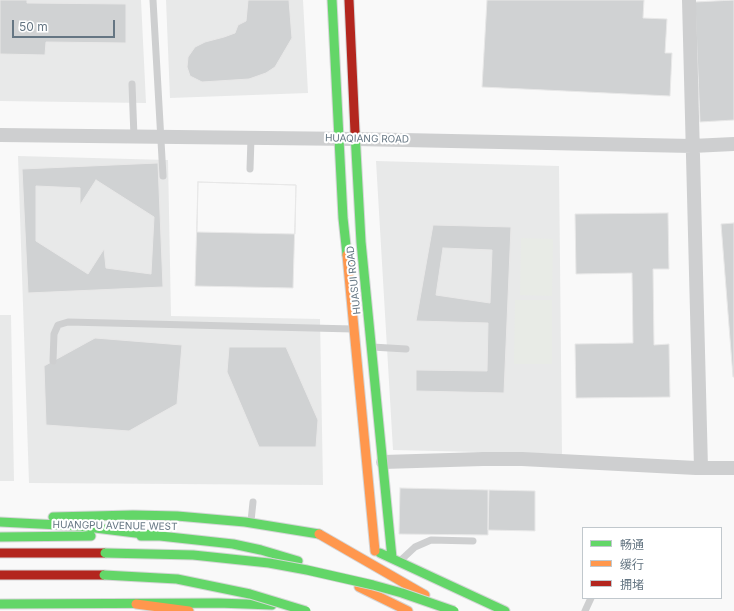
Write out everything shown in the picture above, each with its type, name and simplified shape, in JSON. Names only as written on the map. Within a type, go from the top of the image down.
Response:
[{"type":"main road","name":"HUASUI ROAD","points":[[332,0],[343,218],[375,551]]},
{"type":"main road","name":"HUASUI ROAD","points":[[349,0],[354,139],[361,242],[383,462],[396,559]]},
{"type":"main road","points":[[0,520],[72,516],[177,516],[250,523],[319,534],[353,543]]},
{"type":"main road","points":[[0,520],[79,526],[160,536]]},
{"type":"main road","points":[[319,534],[454,611]]},
{"type":"main road","name":"HUANGPU AVENUE WEST","points":[[0,537],[108,535],[160,536],[233,544],[279,554],[322,570],[408,611]]},
{"type":"main road","points":[[364,547],[396,559],[505,611]]},
{"type":"main road","points":[[0,553],[193,555],[269,563],[374,585],[454,611]]},
{"type":"main road","points":[[0,575],[104,575],[177,579],[250,594],[306,611]]},
{"type":"main road","points":[[0,604],[105,608],[136,604],[255,604],[313,611]]},
{"type":"main road","points":[[136,604],[189,611]]},
{"type":"street","points":[[689,0],[701,468]]},
{"type":"street","name":"HUAQIANG ROAD","points":[[0,135],[354,139],[692,146],[734,144]]},
{"type":"street","points":[[383,462],[522,459],[701,468],[734,468]]},
{"type":"lane","points":[[154,0],[163,176]]},
{"type":"lane","points":[[132,84],[134,137]]},
{"type":"lane","points":[[250,169],[251,138]]},
{"type":"lane","points":[[53,361],[54,334],[58,325],[68,322],[353,329]]},
{"type":"lane","points":[[371,347],[406,349]]},
{"type":"lane","points":[[250,523],[253,502]]},
{"type":"lane","points":[[396,559],[415,547],[431,540],[473,541]]},
{"type":"lane","points":[[585,611],[591,599]]},
{"type":"shaded area","points":[[0,0],[141,0],[146,103],[0,101]]},
{"type":"shaded area","points":[[166,0],[303,0],[308,93],[170,98]]},
{"type":"shaded area","points":[[18,156],[168,160],[171,316],[320,319],[323,485],[29,483]]},
{"type":"shaded area","points":[[376,161],[559,166],[562,454],[393,450]]},
{"type":"shaded area","points":[[521,238],[553,239],[552,296],[520,295]]},
{"type":"shaded area","points":[[515,300],[552,300],[552,364],[514,364]]},
{"type":"shaded area","points":[[0,315],[11,315],[14,481],[0,481]]},
{"type":"building","points":[[0,0],[27,0],[27,3],[126,4],[126,43],[46,42],[45,55],[0,54]]},
{"type":"building","points":[[248,0],[289,0],[292,38],[275,67],[266,73],[249,79],[202,82],[190,76],[187,67],[188,57],[195,47],[205,42],[235,33],[238,25],[246,21]]},
{"type":"building","points":[[487,0],[644,0],[643,18],[667,19],[665,53],[672,53],[670,96],[482,87]]},
{"type":"building","points":[[734,0],[734,120],[700,122],[695,2]]},
{"type":"building","points":[[158,163],[163,287],[28,293],[22,169]]},
{"type":"building","points":[[96,180],[154,217],[151,274],[106,268],[104,249],[88,274],[36,241],[36,186],[80,188],[80,205]]},
{"type":"building","points":[[198,182],[296,185],[293,288],[195,286]]},
{"type":"building","points":[[198,182],[296,185],[295,234],[197,232]]},
{"type":"building","points":[[668,213],[669,269],[653,269],[654,345],[669,344],[670,397],[576,398],[575,344],[633,343],[632,273],[576,274],[575,214]]},
{"type":"building","points":[[734,223],[734,377],[733,377],[721,224]]},
{"type":"building","points":[[433,225],[511,227],[504,393],[416,391],[416,370],[487,371],[488,323],[416,321]],"holes":[[[443,248],[492,250],[490,303],[436,295]]]},
{"type":"building","points":[[95,338],[182,345],[177,404],[129,431],[46,425],[44,366]]},
{"type":"building","points":[[229,347],[286,347],[318,420],[316,447],[259,447],[227,372]]},
{"type":"building","points":[[400,488],[488,490],[488,535],[399,534]]},
{"type":"building","points":[[489,490],[535,491],[535,531],[488,530]]},
{"type":"traffic: fast","points":[[332,0],[343,218],[347,255]]},
{"type":"traffic: fast","points":[[355,132],[361,242],[392,558]]},
{"type":"traffic: fast","points":[[53,517],[133,515],[177,516],[245,522],[319,534]]},
{"type":"traffic: fast","points":[[0,522],[79,526],[160,536]]},
{"type":"traffic: fast","points":[[0,537],[91,536]]},
{"type":"traffic: fast","points":[[141,536],[160,536],[233,544],[261,550],[298,561]]},
{"type":"traffic: fast","points":[[105,553],[193,555],[269,563],[373,585],[402,593],[454,611]]},
{"type":"traffic: fast","points":[[380,553],[505,611]]},
{"type":"traffic: fast","points":[[104,575],[177,579],[250,594],[306,611]]},
{"type":"traffic: fast","points":[[0,604],[218,603],[272,605]]},
{"type":"traffic: slow","points":[[347,255],[375,551]]},
{"type":"traffic: slow","points":[[319,534],[425,595]]},
{"type":"traffic: slow","points":[[359,587],[408,611]]},
{"type":"traffic: slow","points":[[136,604],[189,611]]},
{"type":"traffic: jam","points":[[349,0],[355,132]]},
{"type":"traffic: jam","points":[[0,553],[105,553]]},
{"type":"traffic: jam","points":[[0,575],[104,575]]}]
